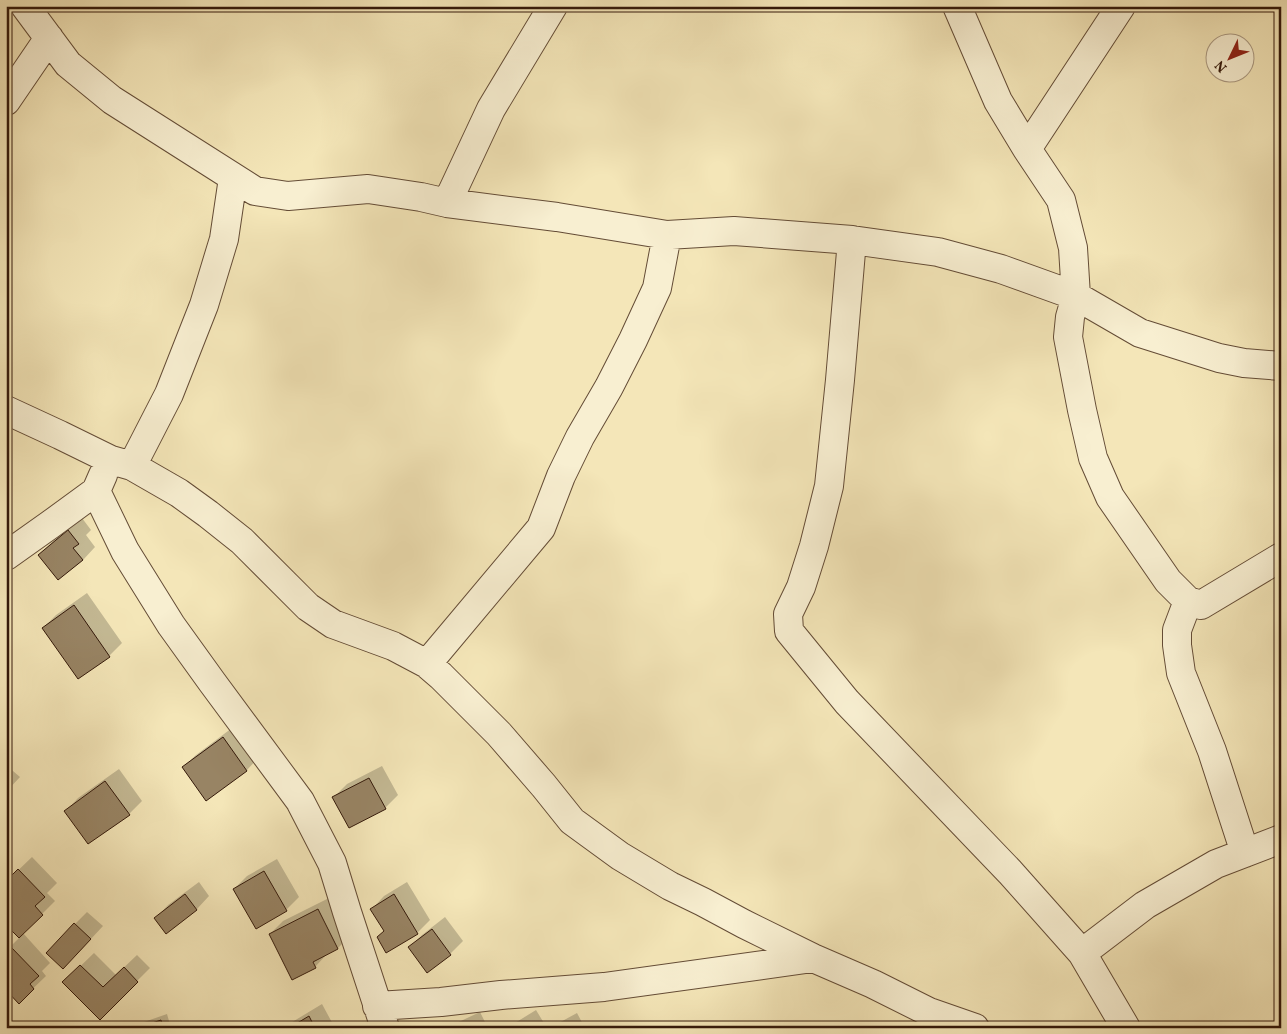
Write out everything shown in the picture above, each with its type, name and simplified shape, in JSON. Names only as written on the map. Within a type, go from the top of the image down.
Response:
[{"type":"street","points":[[25,6],[68,64],[112,100],[255,191],[288,196],[368,189],[446,203],[557,217],[667,235],[734,231],[852,240],[938,252],[1001,269],[1076,296],[1140,333],[1220,358],[1244,363],[1281,366]]},
{"type":"street","points":[[446,203],[491,109],[553,6]]},
{"type":"street","points":[[957,6],[998,101],[1061,200],[1073,248],[1076,296],[1070,317],[1068,337],[1093,458],[1110,497],[1168,581],[1188,601],[1201,604],[1281,557]]},
{"type":"street","points":[[1027,149],[1121,6]]},
{"type":"street","points":[[6,101],[49,38]]},
{"type":"street","points":[[6,556],[96,491],[122,463],[169,394],[204,305],[224,239],[233,178]]},
{"type":"street","points":[[427,664],[541,528],[561,476],[580,437],[634,340],[657,288],[667,235]]},
{"type":"street","points":[[852,240],[829,486],[814,546],[801,587],[788,614],[789,631],[847,702],[1010,872],[1082,953],[1126,1028]]},
{"type":"street","points":[[6,410],[122,463],[179,493],[242,541],[308,606],[333,624],[393,646],[427,664],[442,676],[499,734],[572,821],[620,856],[670,886],[813,958],[873,984],[927,1020],[975,1028]]},
{"type":"street","points":[[96,491],[125,551],[171,625],[300,801],[332,863],[381,1017],[441,1002],[604,987],[813,958]]},
{"type":"street","points":[[1188,601],[1177,630],[1177,645],[1182,673],[1212,751],[1245,853]]},
{"type":"street","points":[[1082,953],[1145,905],[1216,864],[1281,839]]},
{"type":"building","points":[[68,530],[79,544],[73,548],[83,560],[58,580],[38,555]]},
{"type":"building","points":[[74,605],[110,657],[78,679],[42,628]]},
{"type":"building","points":[[223,737],[247,771],[206,801],[182,767]]},
{"type":"building","points":[[369,778],[386,809],[349,828],[332,797]]},
{"type":"building","points":[[105,781],[130,815],[88,844],[64,811]]},
{"type":"building","points":[[18,869],[45,897],[35,906],[43,915],[19,938],[6,925],[6,881]]},
{"type":"building","points":[[264,871],[287,911],[256,929],[233,889]]},
{"type":"building","points":[[185,894],[197,910],[166,934],[154,918]]},
{"type":"building","points":[[394,894],[418,934],[386,953],[377,937],[384,931],[370,909]]},
{"type":"building","points":[[318,909],[338,949],[313,962],[316,968],[292,980],[269,934]]},
{"type":"building","points":[[74,923],[91,939],[63,969],[46,953]]},
{"type":"building","points":[[432,929],[451,955],[427,973],[408,947]]},
{"type":"building","points":[[10,946],[39,976],[30,984],[34,989],[19,1004],[6,990],[6,949]]},
{"type":"building","points":[[80,965],[103,987],[124,967],[138,982],[100,1020],[62,982]]},
{"type":"building","points":[[309,1016],[315,1028],[289,1028]]},
{"type":"building","points":[[161,1020],[163,1028],[137,1028]]}]
